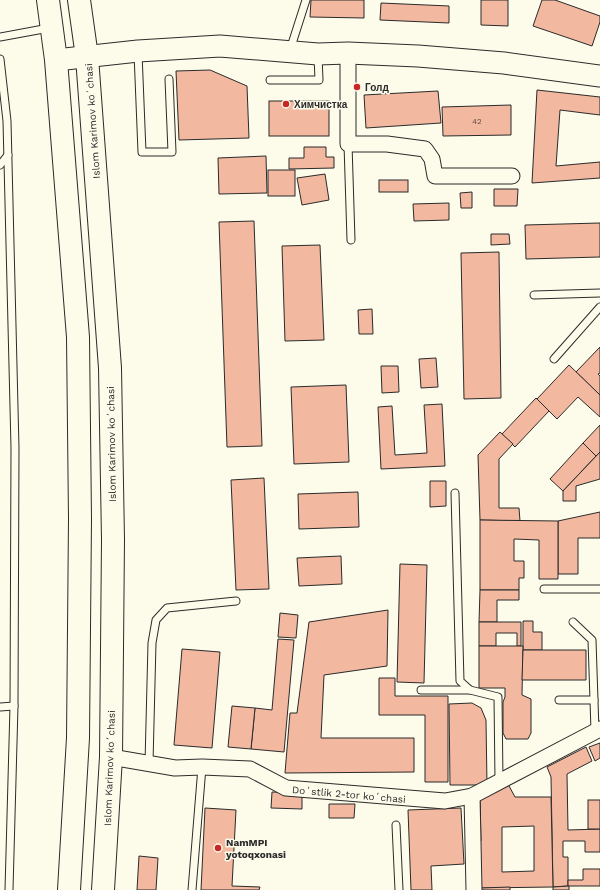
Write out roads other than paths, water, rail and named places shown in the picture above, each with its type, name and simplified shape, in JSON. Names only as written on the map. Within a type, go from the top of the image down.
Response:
[{"type":"main road","points":[[48,0],[56,60],[78,337],[80,518],[78,738],[69,890]]},
{"type":"main road","name":"Islom Karimov koʻchasi","points":[[82,4],[88,57],[110,368],[113,540],[111,757],[103,890]]},
{"type":"street","points":[[56,60],[138,51],[220,46],[318,54],[348,53],[504,63],[600,76]]},
{"type":"street","points":[[348,53],[348,144],[388,144],[425,149],[432,159],[435,176],[512,176]]},
{"type":"street","name":"Doʻstlik 2-tor koʻchasi","points":[[111,757],[175,768],[202,767],[250,769],[286,788],[445,801],[472,796],[598,730]]},
{"type":"street","points":[[472,796],[474,890]]},
{"type":"lane","points":[[289,52],[306,0]]},
{"type":"lane","points":[[0,37],[52,28]]},
{"type":"lane","points":[[138,51],[142,152],[172,152],[169,79]]},
{"type":"lane","points":[[270,80],[319,80],[318,54]]},
{"type":"lane","points":[[0,59],[7,122],[15,448],[14,706],[9,890]]},
{"type":"lane","points":[[348,144],[351,240]]},
{"type":"lane","points":[[0,165],[8,155]]},
{"type":"lane","points":[[534,295],[600,294]]},
{"type":"lane","points":[[554,359],[600,307]]},
{"type":"lane","points":[[455,493],[460,681],[470,690]]},
{"type":"lane","points":[[544,589],[600,589]]},
{"type":"lane","points":[[148,763],[152,642],[156,620],[167,608],[236,602]]},
{"type":"lane","points":[[573,622],[592,640],[594,700],[598,730]]},
{"type":"lane","points":[[421,690],[470,690],[498,697],[499,781]]},
{"type":"lane","points":[[559,700],[594,700]]},
{"type":"lane","points":[[0,707],[14,706]]},
{"type":"lane","points":[[192,890],[202,767]]},
{"type":"lane","points":[[396,825],[399,890]]},
{"type":"place","name":"Голд","points":[[357,87]]},
{"type":"place","name":"Химчистка","points":[[286,104]]},
{"type":"place","name":"NamMPI yotoqxonasi","points":[[218,848]]}]
